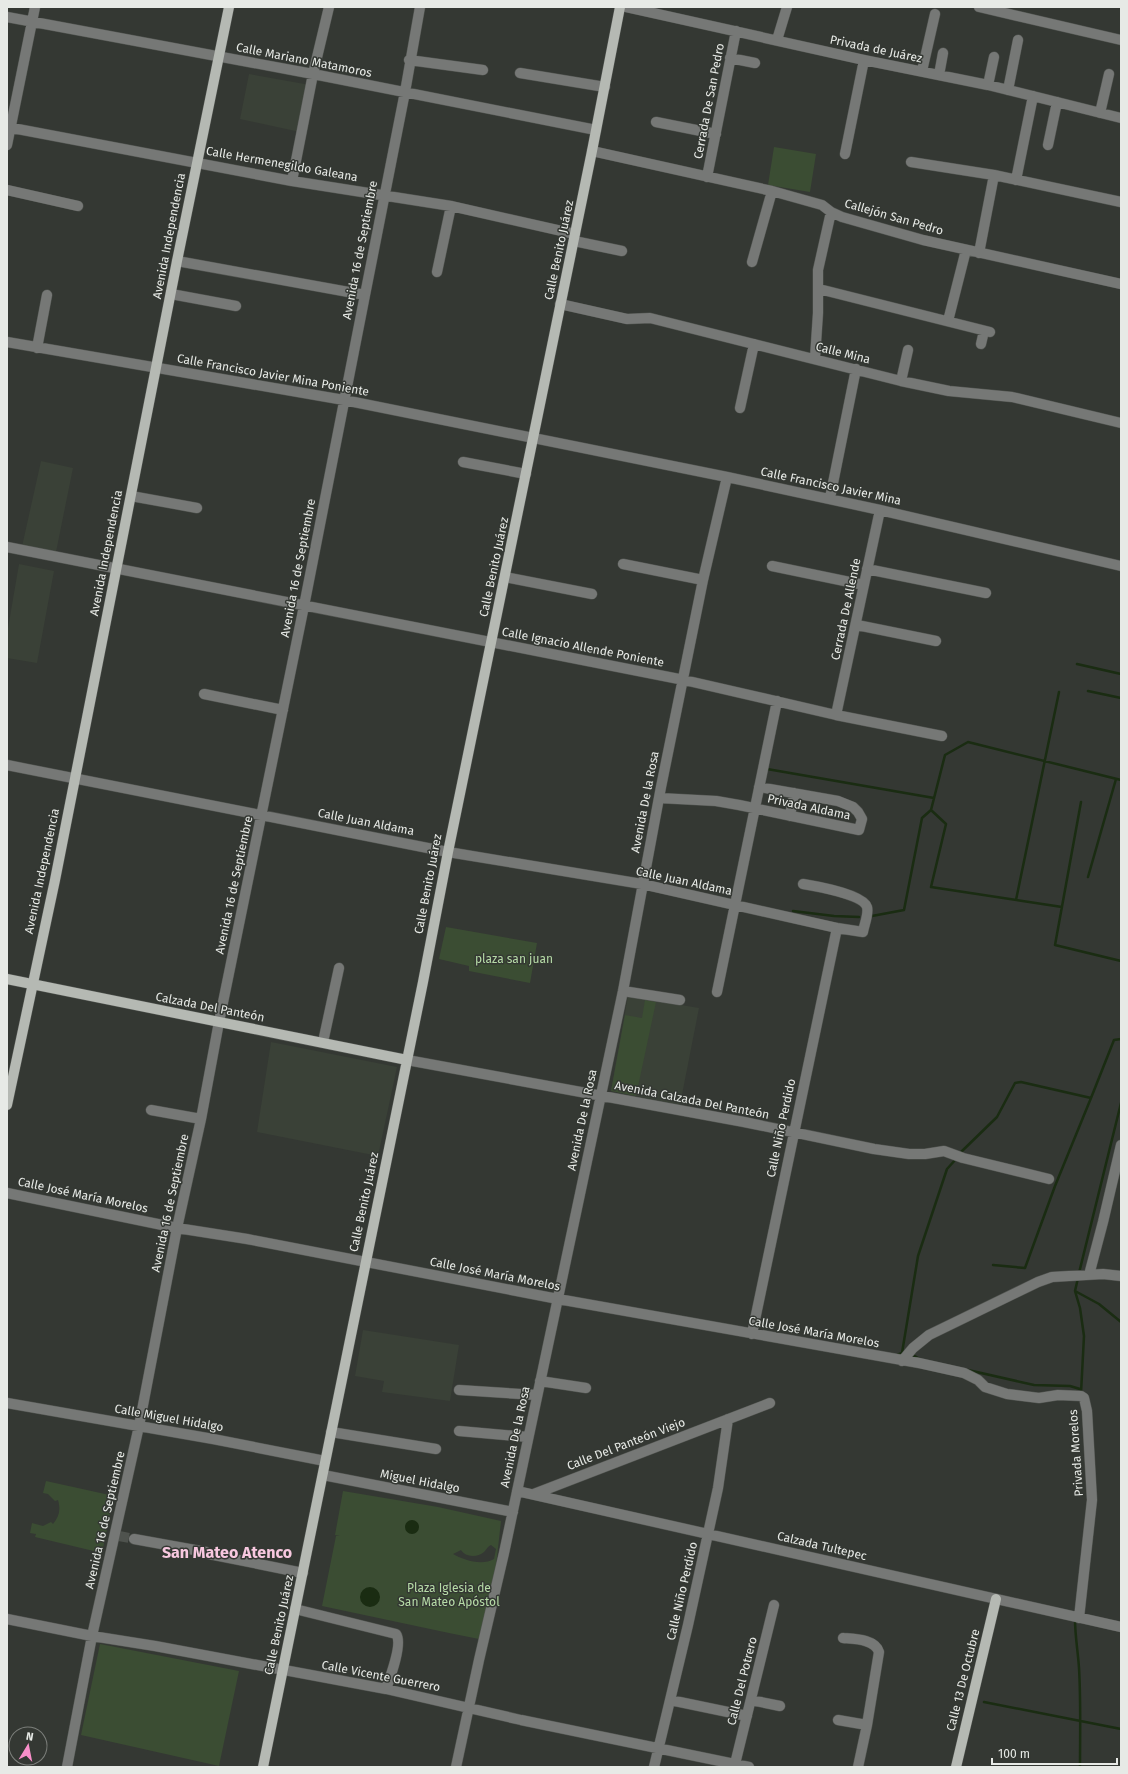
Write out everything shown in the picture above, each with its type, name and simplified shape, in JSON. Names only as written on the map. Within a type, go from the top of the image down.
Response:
[{"type":"main road","name":"Avenida Independencia","points":[[7,1105],[55,880],[130,496],[157,368],[196,162],[229,7]]},
{"type":"main road","name":"Calle Benito Juárez","points":[[263,1767],[448,852],[575,237],[620,7]]},
{"type":"main road","name":"Calzada Del Panteón","points":[[7,979],[407,1060]]},
{"type":"main road","name":"Calle 13 De Octubre","points":[[956,1767],[996,1599]]},
{"type":"street","points":[[7,145],[9,127],[35,7]]},
{"type":"street","points":[[292,181],[313,74],[329,7]]},
{"type":"street","name":"Avenida 16 de Septiembre","points":[[67,1767],[92,1636],[117,1536],[177,1228],[201,1119],[219,1022],[304,606],[405,92],[409,60],[420,7]]},
{"type":"street","name":"Privada de Juárez","points":[[626,7],[864,60],[988,85],[1121,118]]},
{"type":"street","points":[[777,40],[786,7]]},
{"type":"street","points":[[979,7],[1121,40]]},
{"type":"street","points":[[922,71],[935,14]]},
{"type":"street","name":"Calle Mariano Matamoros","points":[[7,17],[313,74],[596,130]]},
{"type":"street","name":"Cerrada De San Pedro","points":[[708,177],[736,31]]},
{"type":"street","points":[[1008,90],[1018,40]]},
{"type":"street","points":[[939,75],[943,53]]},
{"type":"street","points":[[988,85],[994,56]]},
{"type":"street","points":[[730,58],[755,63]]},
{"type":"street","points":[[409,60],[483,70]]},
{"type":"street","points":[[846,154],[864,60]]},
{"type":"street","points":[[520,73],[604,87]]},
{"type":"street","points":[[1100,114],[1109,74]]},
{"type":"street","points":[[1016,180],[1033,96]]},
{"type":"street","points":[[1048,145],[1057,102]]},
{"type":"street","points":[[656,122],[716,134]]},
{"type":"street","name":"Calle Hermenegildo Galeana","points":[[9,127],[292,181],[451,206],[575,237],[622,251]]},
{"type":"street","name":"Callejón San Pedro","points":[[592,151],[772,190],[822,205],[831,212],[842,217],[923,240],[1121,284]]},
{"type":"street","points":[[910,162],[994,175],[1121,202]]},
{"type":"street","points":[[979,253],[994,175]]},
{"type":"street","points":[[7,190],[78,206]]},
{"type":"street","points":[[752,262],[772,190]]},
{"type":"street","points":[[437,272],[451,206]]},
{"type":"street","points":[[815,358],[818,270],[831,212]]},
{"type":"street","points":[[948,321],[966,250]]},
{"type":"street","points":[[177,261],[365,295]]},
{"type":"street","points":[[818,289],[987,332],[981,344]]},
{"type":"street","points":[[171,294],[236,306]]},
{"type":"street","points":[[37,348],[47,295]]},
{"type":"street","name":"Calle Mina","points":[[560,304],[628,319],[650,318],[815,358],[902,381],[949,391],[1001,395],[1121,424]]},
{"type":"street","name":"Calle Francisco Javier Mina Poniente","points":[[7,342],[344,400],[534,438]]},
{"type":"street","points":[[740,408],[754,344]]},
{"type":"street","points":[[902,381],[908,350]]},
{"type":"street","points":[[830,498],[856,370]]},
{"type":"street","name":"Calle Francisco Javier Mina","points":[[534,438],[830,498],[1121,566]]},
{"type":"street","points":[[463,462],[526,474]]},
{"type":"street","name":"Avenida De la Rosa","points":[[456,1767],[513,1512],[516,1491],[623,991],[642,884],[703,580],[727,477]]},
{"type":"street","points":[[130,496],[197,508]]},
{"type":"street","name":"Cerrada De Allende","points":[[836,715],[857,625],[880,510]]},
{"type":"street","name":"Calle Ignacio Allende Poniente","points":[[7,547],[116,570],[684,680],[836,715],[942,736]]},
{"type":"street","points":[[623,564],[703,580]]},
{"type":"street","points":[[772,566],[864,585]]},
{"type":"street","points":[[867,569],[986,593]]},
{"type":"street","points":[[505,577],[592,594]]},
{"type":"street","points":[[857,625],[936,641]]},
{"type":"street","points":[[204,694],[283,710]]},
{"type":"street","points":[[717,992],[777,701]]},
{"type":"street","name":"Calle Juan Aldama","points":[[7,765],[448,852],[642,884],[837,928],[863,932],[867,910],[867,906],[864,902],[853,896],[802,884]]},
{"type":"street","points":[[759,787],[794,793],[790,816]]},
{"type":"street","name":"Privada Aldama","points":[[659,798],[716,801],[859,830],[862,819],[853,807],[838,801],[794,793]]},
{"type":"street","name":"Calle Niño Perdido","points":[[752,1334],[837,928]]},
{"type":"street","points":[[322,1042],[339,968]]},
{"type":"street","points":[[623,991],[680,1000]]},
{"type":"street","name":"Avenida Calzada Del Panteón","points":[[407,1060],[895,1152],[908,1154],[925,1154],[939,1151],[950,1152],[963,1158],[1050,1179]]},
{"type":"street","points":[[151,1110],[201,1119]]},
{"type":"street","points":[[1086,1275],[1104,1222],[1121,1145]]},
{"type":"street","name":"Calle José María Morelos","points":[[7,1193],[177,1228],[247,1239],[365,1263],[558,1299],[902,1361],[964,1373],[978,1380]]},
{"type":"street","points":[[902,1361],[924,1339],[950,1324],[1038,1282],[1052,1277],[1066,1275],[1103,1274],[1121,1276]]},
{"type":"street","name":"Privada Morelos","points":[[978,1380],[985,1386],[1007,1394],[1039,1398],[1067,1394],[1081,1396],[1084,1398],[1088,1425],[1092,1500],[1079,1618]]},
{"type":"street","points":[[540,1381],[586,1388]]},
{"type":"street","points":[[460,1390],[537,1395]]},
{"type":"street","name":"Calle Miguel Hidalgo","points":[[7,1402],[325,1461]]},
{"type":"street","name":"Calle Del Panteón Viejo","points":[[534,1494],[770,1403]]},
{"type":"street","name":"Calle Niño Perdido","points":[[654,1767],[718,1488],[728,1419]]},
{"type":"street","points":[[458,1431],[528,1437]]},
{"type":"street","points":[[331,1432],[436,1449]]},
{"type":"street","name":"Miguel Hidalgo","points":[[323,1475],[513,1512]]},
{"type":"street","name":"Calzada Tultepec","points":[[516,1491],[1121,1627]]},
{"type":"street","points":[[134,1539],[206,1552],[209,1554],[302,1573]]},
{"type":"street","name":"Calle Del Potrero","points":[[735,1764],[774,1605]]},
{"type":"street","points":[[295,1609],[396,1634],[398,1637],[397,1647],[386,1689]]},
{"type":"street","name":"Calle Vicente Guerrero","points":[[7,1619],[92,1636],[155,1646],[282,1671],[386,1689],[521,1720],[749,1767]]},
{"type":"street","points":[[843,1638],[871,1643],[878,1647],[879,1652],[867,1726],[858,1767]]},
{"type":"street","points":[[670,1700],[747,1716]]},
{"type":"street","points":[[751,1700],[780,1706]]},
{"type":"street","points":[[838,1720],[867,1726]]},
{"type":"shaded area","points":[[249,74],[310,85],[300,132],[240,119]]},
{"type":"shaded area","points":[[41,461],[73,468],[55,557],[21,551]]},
{"type":"shaded area","points":[[19,564],[54,571],[37,663],[7,658],[7,634]]},
{"type":"shaded area","points":[[628,996],[699,1008],[680,1105],[611,1091]]},
{"type":"shaded area","points":[[271,1042],[397,1067],[378,1156],[257,1132]]},
{"type":"shaded area","points":[[363,1330],[459,1345],[450,1401],[382,1392],[384,1381],[355,1376]]},
{"type":"shaded area","points":[[409,1520],[415,1520],[419,1524],[419,1530],[415,1534],[409,1534],[405,1530],[405,1524]]},
{"type":"shaded area","points":[[366,1587],[374,1587],[380,1593],[380,1601],[374,1607],[366,1607],[360,1601],[360,1593]]},
{"type":"green space","points":[[774,147],[816,154],[810,192],[768,185]]},
{"type":"green space","name":"plaza san juan","points":[[446,927],[537,943],[530,983],[469,971],[469,966],[439,959]]},
{"type":"green space","points":[[645,1000],[656,1002],[636,1096],[611,1091],[625,1015],[642,1018]]},
{"type":"green space","points":[[46,1481],[114,1496],[102,1553],[35,1537],[36,1534],[30,1533],[32,1523],[43,1526],[51,1522],[53,1524],[58,1516],[58,1500],[55,1501],[48,1494],[43,1493]]},
{"type":"green space","name":"Plaza Iglesia de San Mateo Apóstol","points":[[343,1491],[438,1507],[501,1521],[496,1566],[479,1639],[322,1606],[336,1536],[340,1536],[335,1535]],"holes":[[[491,1545],[496,1549],[494,1559],[484,1562],[467,1560],[453,1554],[461,1550],[465,1554],[475,1556],[484,1552]]]},
{"type":"green space","points":[[100,1644],[239,1671],[219,1766],[81,1735]]},
{"type":"waterway","points":[[1077,664],[1121,674]]},
{"type":"waterway","points":[[1088,691],[1121,698]]},
{"type":"waterway","points":[[1016,900],[1059,692]]},
{"type":"waterway","points":[[872,916],[904,910],[922,818],[931,810],[945,755],[968,742],[1121,780]]},
{"type":"waterway","points":[[767,769],[934,798]]},
{"type":"waterway","points":[[1088,877],[1116,779]]},
{"type":"waterway","points":[[1081,802],[1055,945],[1121,961]]},
{"type":"waterway","points":[[931,810],[946,824],[931,887],[1062,907]]},
{"type":"waterway","points":[[793,911],[834,916],[859,917]]},
{"type":"waterway","points":[[960,1153],[997,1117],[1015,1083],[1021,1082],[1091,1098],[1114,1040],[1121,1039]]},
{"type":"waterway","points":[[993,1265],[1025,1268],[1055,1186],[1091,1098]]},
{"type":"waterway","points":[[1079,1273],[1121,1103]]},
{"type":"waterway","points":[[897,1355],[902,1353],[918,1256],[947,1169],[956,1159]]},
{"type":"waterway","points":[[1078,1278],[1075,1291],[1080,1308],[1084,1336],[1081,1393]]},
{"type":"waterway","points":[[1075,1291],[1099,1304],[1121,1322]]},
{"type":"waterway","points":[[911,1354],[920,1359]]},
{"type":"waterway","points":[[968,1370],[1034,1385],[1070,1386],[1080,1389]]},
{"type":"waterway","points":[[1075,1619],[1080,1680],[1080,1767]]},
{"type":"waterway","points":[[984,1702],[1121,1729]]},
{"type":"tunnel","points":[[119,1536],[134,1539]]},
{"type":"district","name":"San Mateo Atenco","points":[[227,1552]]}]
